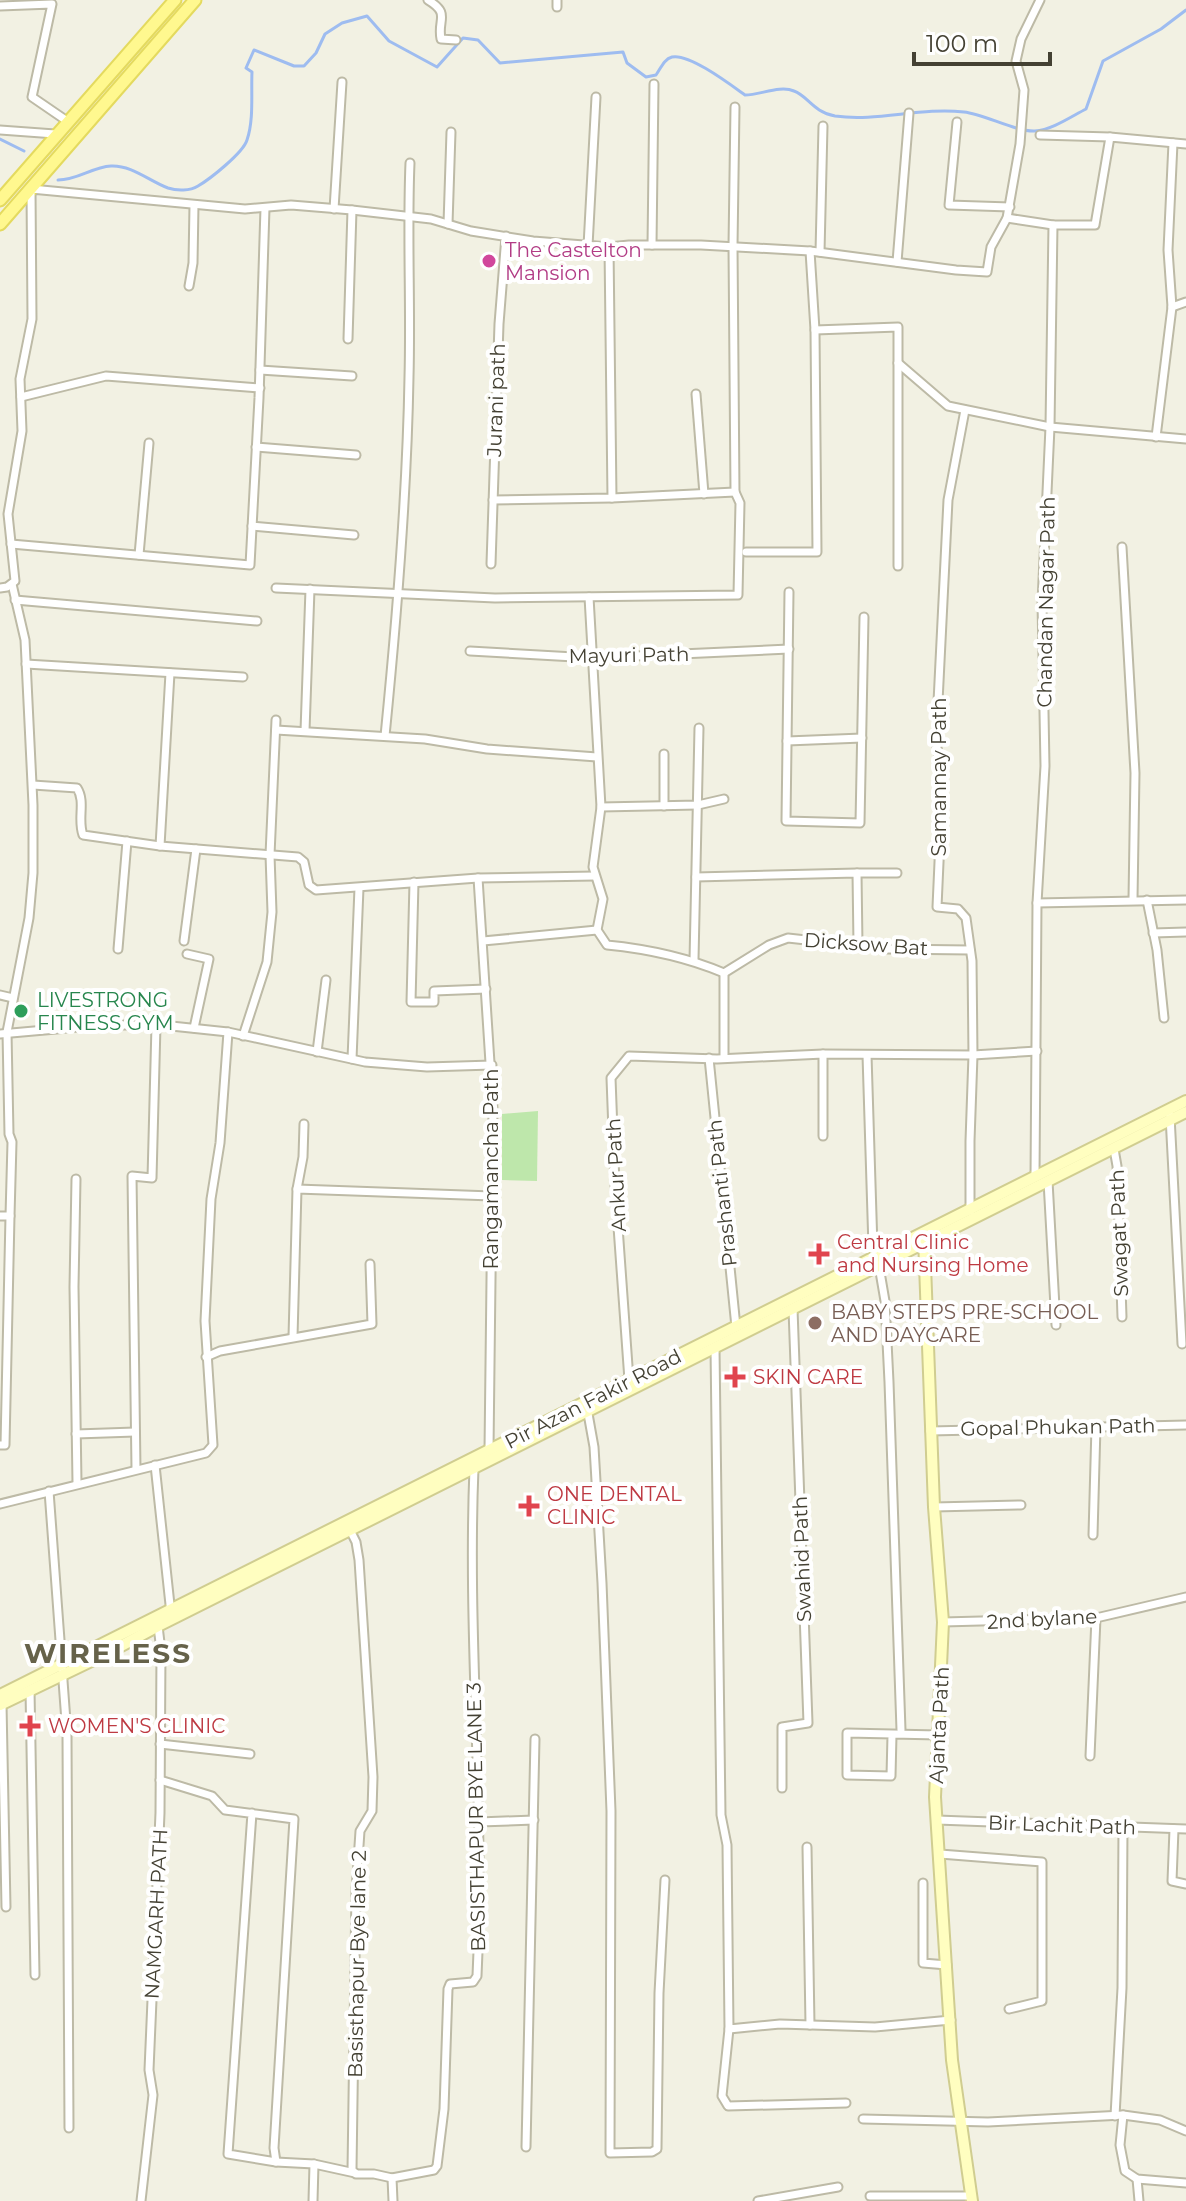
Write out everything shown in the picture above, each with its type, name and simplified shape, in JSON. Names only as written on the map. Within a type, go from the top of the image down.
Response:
[{"type":"main road","points":[[0,200],[173,0]]},
{"type":"main road","points":[[0,224],[195,0]]},
{"type":"main road","name":"Pir Azan Fakir Road","points":[[1035,1183],[1048,1181],[1114,1149],[1170,1115],[1186,1101]]},
{"type":"main road","name":"Pir Azan Fakir Road","points":[[1,1701],[30,1690],[63,1663],[108,1653],[158,1626],[171,1614],[586,1407],[715,1348],[1170,1115],[1186,1112]]},
{"type":"main road","name":"Pir Azan Fakir Road","points":[[586,1407],[629,1380],[736,1327],[924,1241]]},
{"type":"main road","name":"Ajanta Path","points":[[924,1241],[930,1431],[943,1622],[937,1820],[952,2060],[972,2198]]},
{"type":"main road","name":"Pir Azan Fakir Road","points":[[1,1701],[63,1663],[350,1530],[474,1468],[489,1456]]},
{"type":"street","points":[[428,0],[442,13],[441,39],[456,40]]},
{"type":"street","points":[[0,588],[15,581],[8,514],[22,431],[20,379],[32,319],[31,189],[245,209],[291,205],[352,210],[431,219],[533,241],[588,246],[733,246],[810,251],[987,272],[991,247],[1010,207],[1020,144],[1024,90],[1016,61],[1021,39],[1040,0]]},
{"type":"street","points":[[0,6],[52,4],[32,97],[67,121]]},
{"type":"street","points":[[334,209],[342,82]]},
{"type":"street","points":[[652,245],[654,84]]},
{"type":"street","points":[[588,246],[596,97]]},
{"type":"street","points":[[276,588],[495,598],[738,595],[740,503],[735,492],[733,246],[735,107]]},
{"type":"street","points":[[897,262],[909,113]]},
{"type":"street","points":[[957,122],[949,205],[1010,207]]},
{"type":"street","points":[[820,252],[823,126]]},
{"type":"street","points":[[0,130],[55,134]]},
{"type":"street","points":[[448,224],[451,132]]},
{"type":"street","points":[[1040,135],[1186,144]]},
{"type":"street","points":[[1007,218],[1053,225],[1095,225],[1110,137]]},
{"type":"street","points":[[1156,437],[1172,307],[1168,250],[1173,143]]},
{"type":"street","points":[[385,736],[400,594],[409,375],[407,217],[410,163]]},
{"type":"street","points":[[189,286],[193,263],[194,205]]},
{"type":"street","points":[[11,544],[250,565],[260,388],[265,208]]},
{"type":"street","points":[[348,339],[352,210]]},
{"type":"street","name":"Chandan Nagar Path","points":[[1035,1183],[1037,903],[1045,766],[1042,602],[1050,427],[1053,225]]},
{"type":"street","name":"Jurani path","points":[[491,564],[499,324],[506,236]]},
{"type":"street","points":[[609,247],[612,498]]},
{"type":"street","points":[[746,552],[817,552],[815,330],[810,251]]},
{"type":"street","points":[[1172,307],[1186,302]]},
{"type":"street","points":[[815,330],[898,327],[898,566]]},
{"type":"street","points":[[898,363],[948,406],[1050,427],[1186,439]]},
{"type":"street","points":[[260,370],[352,376]]},
{"type":"street","points":[[21,397],[106,376],[260,388]]},
{"type":"street","points":[[696,394],[704,494]]},
{"type":"street","name":"Samannay Path","points":[[965,410],[948,500],[938,702],[937,748],[943,773],[937,907],[958,909],[966,918],[970,950],[973,1055],[970,1215]]},
{"type":"street","points":[[139,555],[149,443]]},
{"type":"street","points":[[256,447],[356,455]]},
{"type":"street","points":[[493,500],[735,492]]},
{"type":"street","points":[[0,506],[8,514]]},
{"type":"street","points":[[252,526],[354,535]]},
{"type":"street","points":[[1122,547],[1135,773],[1133,899]]},
{"type":"street","points":[[0,1445],[5,1445],[12,1142],[3,1033],[13,998],[33,873],[33,785],[25,640],[12,584]]},
{"type":"street","points":[[305,731],[310,589]]},
{"type":"street","points":[[789,592],[786,821],[860,823],[864,617]]},
{"type":"street","points":[[589,597],[601,807],[593,867],[603,899],[597,930],[607,945],[694,960],[724,973],[724,1058]]},
{"type":"street","points":[[15,600],[257,621]]},
{"type":"street","name":"Mayuri Path","points":[[470,651],[592,658],[789,649]]},
{"type":"street","points":[[26,664],[243,677]]},
{"type":"street","points":[[160,846],[170,673]]},
{"type":"street","points":[[243,1036],[267,962],[272,912],[270,855],[276,720]]},
{"type":"street","points":[[694,960],[699,728]]},
{"type":"street","points":[[276,730],[425,739],[487,749],[597,757]]},
{"type":"street","points":[[787,741],[862,738]]},
{"type":"street","points":[[664,754],[664,806]]},
{"type":"street","points":[[33,785],[77,788],[82,796],[80,827],[83,835],[160,846],[298,857],[304,862],[309,885],[316,890],[478,878],[595,876]]},
{"type":"street","points":[[601,807],[698,805],[724,799]]},
{"type":"street","points":[[118,949],[127,841]]},
{"type":"street","points":[[184,941],[196,849]]},
{"type":"street","points":[[857,873],[858,945]]},
{"type":"street","points":[[696,877],[897,873]]},
{"type":"street","name":"Rangamancha Path","points":[[478,878],[492,1065],[489,1456]]},
{"type":"street","points":[[414,882],[411,1002],[434,1002],[434,991],[486,989]]},
{"type":"street","points":[[352,1059],[359,888]]},
{"type":"street","points":[[1147,900],[1164,1018]]},
{"type":"street","points":[[1037,903],[1186,900]]},
{"type":"street","points":[[483,941],[597,930]]},
{"type":"street","points":[[1153,933],[1186,932]]},
{"type":"street","name":"Dicksow Bat","points":[[724,973],[769,945],[788,938],[887,949],[970,950]]},
{"type":"street","points":[[187,954],[209,959],[194,1028]]},
{"type":"street","points":[[317,1052],[326,980]]},
{"type":"street","points":[[0,995],[13,998]]},
{"type":"street","points":[[3,1033],[101,1025],[156,1025],[228,1032],[352,1059],[427,1067],[492,1065]]},
{"type":"street","points":[[136,1469],[132,1176],[152,1178],[156,1025]]},
{"type":"street","points":[[0,1504],[206,1453],[213,1445],[205,1321],[211,1199],[220,1143],[228,1032]]},
{"type":"street","points":[[709,1058],[823,1054],[973,1055],[1037,1051]]},
{"type":"street","points":[[823,1054],[823,1136]]},
{"type":"street","points":[[867,1055],[873,1248]]},
{"type":"street","name":"Ankur Path","points":[[629,1380],[611,1078],[629,1056],[709,1058]]},
{"type":"street","name":"Prashanti Path","points":[[709,1058],[736,1327]]},
{"type":"street","points":[[1170,1115],[1182,1344]]},
{"type":"street","points":[[293,1337],[297,1189],[303,1157],[304,1124]]},
{"type":"street","name":"Swagat Path","points":[[1114,1149],[1122,1317]]},
{"type":"street","points":[[76,1179],[77,1483]]},
{"type":"street","points":[[1048,1181],[1056,1325]]},
{"type":"street","points":[[297,1189],[492,1196]]},
{"type":"street","points":[[0,1216],[10,1216]]},
{"type":"street","points":[[206,1357],[220,1351],[372,1324],[370,1264]]},
{"type":"street","points":[[879,1266],[885,1301],[901,1730]]},
{"type":"street","name":"Swahid Path","points":[[782,1788],[782,1727],[808,1723],[793,1309]]},
{"type":"street","points":[[715,1348],[721,1815],[727,1845],[729,2029],[722,2096],[728,2106],[846,2103]]},
{"type":"street","points":[[586,1407],[594,1447],[611,1811],[610,2153],[652,2152],[657,2149],[659,1993],[665,1880]]},
{"type":"street","name":"Gopal Phukan Path","points":[[930,1431],[1186,1425]]},
{"type":"street","points":[[1093,1535],[1096,1426]]},
{"type":"street","points":[[76,1434],[135,1432]]},
{"type":"street","points":[[155,1465],[171,1614]]},
{"type":"street","name":"BASISTHAPUR BYE LANE 3","points":[[392,2178],[434,2170],[440,2157],[448,1989],[450,1984],[473,1982],[477,1976],[479,1822],[472,1635],[474,1468]]},
{"type":"street","points":[[49,1491],[63,1663],[68,1779],[69,2128]]},
{"type":"street","points":[[934,1507],[1021,1505]]},
{"type":"street","name":"Basisthapur Bye lane 2","points":[[350,1530],[359,1560],[373,1777],[372,1811],[360,1831],[356,1890],[352,2170],[356,2174]]},
{"type":"street","name":"2nd bylane","points":[[943,1622],[1096,1618],[1186,1597]]},
{"type":"street","points":[[1090,1756],[1096,1618]]},
{"type":"street","name":"NAMGARH PATH","points":[[141,2201],[153,2095],[149,2070],[160,1780],[161,1651],[158,1626]]},
{"type":"street","points":[[30,1690],[35,1975]]},
{"type":"street","points":[[1,1701],[6,1907]]},
{"type":"street","points":[[892,1735],[891,1776],[847,1775],[847,1733],[938,1735]]},
{"type":"street","points":[[526,2147],[535,1739]]},
{"type":"street","points":[[160,1744],[250,1754]]},
{"type":"street","points":[[160,1780],[212,1796],[225,1810],[294,1819],[274,2148],[276,2162]]},
{"type":"street","points":[[252,1813],[228,2154],[276,2162],[314,2164],[356,2174],[392,2178],[393,2201]]},
{"type":"street","points":[[479,1822],[534,1820]]},
{"type":"street","name":"Bir Lachit Path","points":[[937,1820],[1186,1829]]},
{"type":"street","points":[[1123,1827],[1120,2145],[1125,2171],[1137,2179],[1186,2183]]},
{"type":"street","points":[[1174,1829],[1172,1881],[1186,1884]]},
{"type":"street","points":[[807,1847],[810,2025]]},
{"type":"street","points":[[940,1854],[1042,1862],[1042,2001],[1009,2009]]},
{"type":"street","points":[[923,1883],[923,1963],[947,1965]]},
{"type":"street","points":[[729,2029],[780,2024],[875,2027],[951,2020]]},
{"type":"street","points":[[863,2119],[988,2122],[1119,2116],[1160,2120],[1186,2131]]},
{"type":"street","points":[[313,2201],[314,2164]]},
{"type":"street","points":[[1137,2179],[1139,2201]]},
{"type":"street","points":[[758,2201],[838,2187]]},
{"type":"street","points":[[870,2196],[972,2198]]},
{"type":"green space","points":[[538,1111],[537,1181],[502,1180],[502,1114]]},
{"type":"waterway","points":[[58,180],[119,166],[172,189],[187,190],[198,186],[233,158],[247,140],[252,72],[246,68],[254,50],[294,66],[304,66],[316,53],[325,34],[342,23],[367,16],[389,41],[437,67],[463,38],[478,40],[500,63],[623,52],[627,63],[646,77],[656,75],[669,58],[679,57],[710,71],[745,95],[788,89],[799,93],[821,111],[835,116],[964,112],[1035,131],[1055,125],[1086,109],[1103,61],[1161,29],[1186,10]]},
{"type":"waterway","points":[[0,139],[24,151]]},
{"type":"place","name":"The Castelton Mansion","points":[[489,261]]},
{"type":"place","name":"LIVESTRONG FITNESS GYM","points":[[21,1011]]},
{"type":"place","name":"Central Clinic and Nursing Home","points":[[819,1254]]},
{"type":"place","name":"BABY STEPS PRE-SCHOOL AND DAYCARE","points":[[815,1323]]},
{"type":"place","name":"SKIN CARE","points":[[735,1377]]},
{"type":"place","name":"ONE DENTAL CLINIC","points":[[529,1506]]},
{"type":"place","name":"WOMEN'S CLINIC","points":[[30,1726]]},
{"type":"district","name":"WIRELESS","points":[[108,1653]]}]
